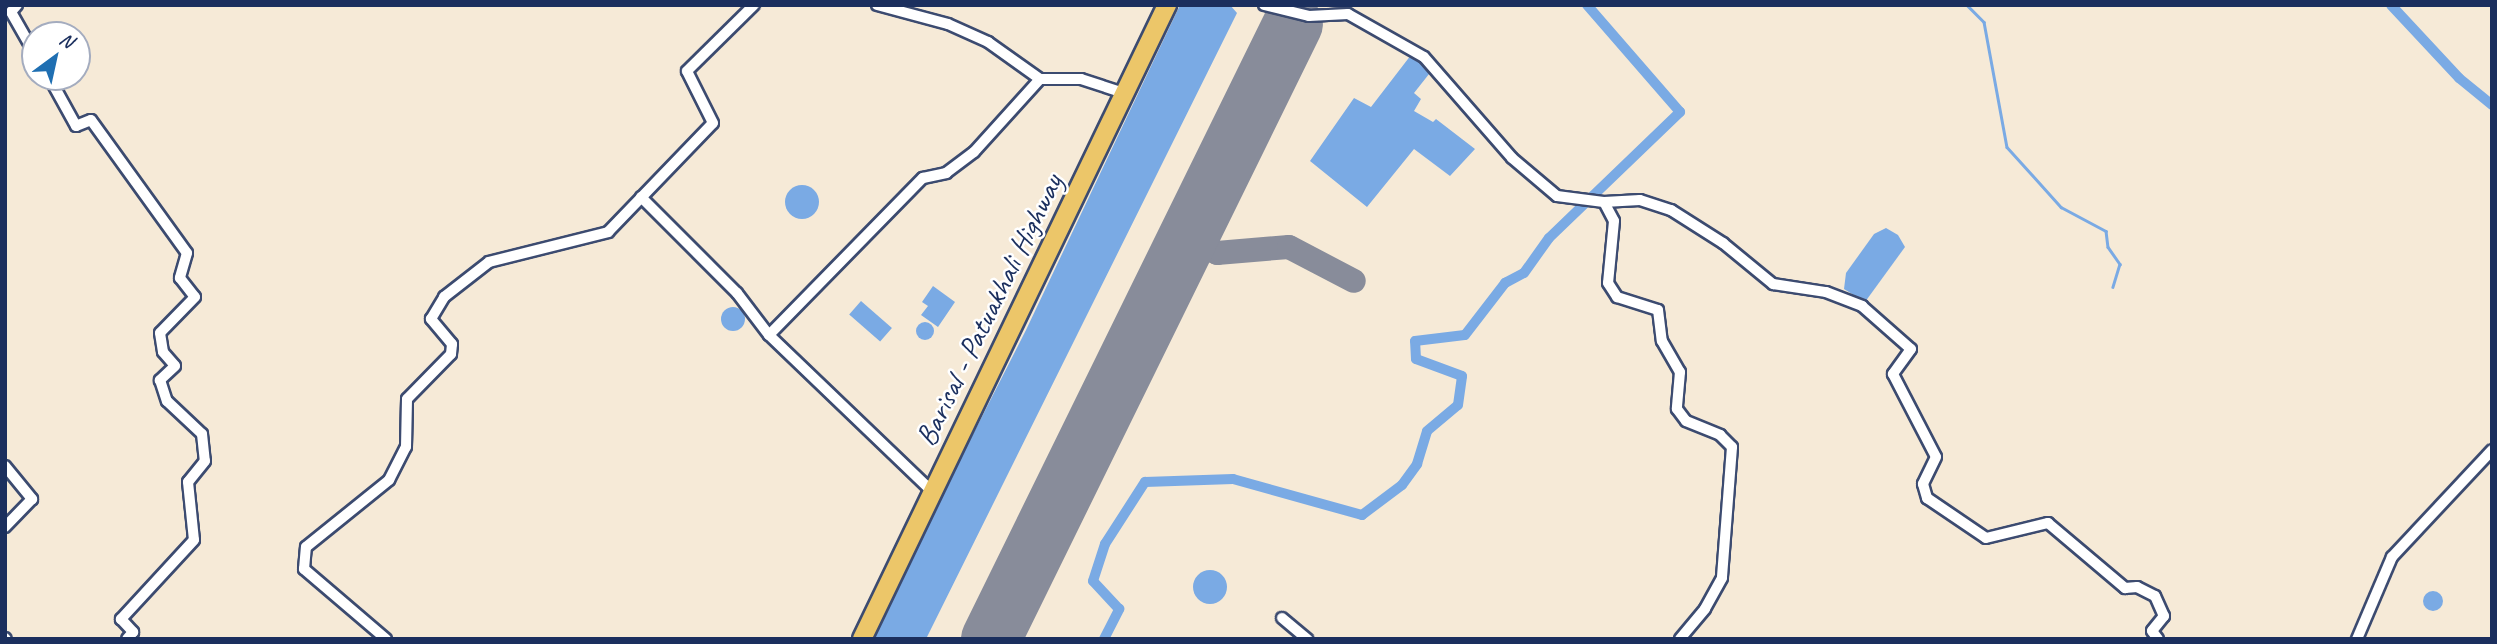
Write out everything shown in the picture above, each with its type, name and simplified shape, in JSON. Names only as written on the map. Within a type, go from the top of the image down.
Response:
[{"type":"highway","name":"Barisal - Patuakhali Highway","points":[[862,639],[1167,5]]},
{"type":"street","points":[[17,5],[11,12],[21,30]]},
{"type":"street","points":[[386,639],[304,569],[306,547],[389,480],[406,447],[407,399],[451,354],[452,344],[431,319],[444,297],[489,262],[608,232],[713,123],[687,71],[754,5]]},
{"type":"street","points":[[877,5],[948,24],[988,42],[1040,79],[1081,79],[1124,93]]},
{"type":"street","points":[[1264,5],[1309,16],[1348,14],[1423,57],[1512,158],[1556,196],[1604,202],[1640,200],[1671,210],[1723,243],[1773,284],[1826,292],[1862,306],[1911,349],[1894,374],[1936,457],[1923,484],[1927,498],[1986,538],[2048,523],[2125,588],[2137,587],[2155,596],[2164,616],[2152,631],[2158,639]]},
{"type":"street","points":[[769,335],[923,178],[946,173],[974,152],[1040,79]]},
{"type":"street","points":[[57,91],[76,126],[91,120],[187,253],[180,278],[195,297],[160,333],[163,352],[175,366],[160,380],[167,401],[202,434],[205,461],[188,482],[194,540],[121,619],[132,632],[127,639]]},
{"type":"street","points":[[640,197],[737,293],[769,335],[933,492]]},
{"type":"street","points":[[1604,202],[1614,221],[1608,283],[1617,297],[1658,310],[1662,341],[1680,372],[1676,410],[1686,421],[1720,435],[1732,447],[1723,578],[1705,609],[1680,639]]},
{"type":"street","points":[[2357,639],[2392,558],[2492,450]]},
{"type":"street","points":[[5,466],[32,499],[5,527]]},
{"type":"street","points":[[1282,618],[1307,639]]},
{"type":"water","points":[[1180,5],[1230,5],[1237,13],[926,639],[869,639],[1026,330]]},
{"type":"water","points":[[1411,55],[1433,69],[1414,93],[1421,99],[1414,111],[1433,122],[1436,119],[1475,149],[1450,176],[1414,149],[1367,207],[1310,161],[1354,98],[1371,107]]},
{"type":"water","points":[[802,185],[814,190],[819,202],[814,214],[802,219],[790,214],[785,202],[790,190]]},
{"type":"water","points":[[1886,228],[1898,235],[1905,247],[1865,302],[1844,289],[1846,273],[1874,234]]},
{"type":"water","points":[[933,286],[955,302],[938,327],[921,315],[928,306],[922,302]]},
{"type":"water","points":[[861,301],[892,328],[880,341],[849,315]]},
{"type":"water","points":[[733,307],[742,310],[745,319],[742,328],[733,331],[724,328],[721,319],[724,310]]},
{"type":"water","points":[[925,322],[931,325],[934,331],[931,337],[925,340],[919,337],[916,331],[919,325]]},
{"type":"water","points":[[1210,570],[1222,575],[1227,587],[1222,599],[1210,604],[1198,599],[1193,587],[1198,575]]},
{"type":"water","points":[[2429,591],[2437,591],[2443,601],[2437,611],[2429,611],[2423,605],[2423,597]]},
{"type":"waterway","points":[[1104,639],[1119,609],[1093,581],[1105,544],[1145,482],[1233,479],[1362,515],[1402,485],[1417,464],[1427,431],[1458,405],[1462,376],[1416,359],[1415,341],[1465,335],[1505,283],[1524,273],[1549,238],[1680,112],[1587,5]]},
{"type":"waterway","points":[[1967,5],[1984,22],[2007,147],[2061,207],[2106,231],[2108,247],[2120,264],[2113,287]]},
{"type":"waterway","points":[[2391,5],[2459,78],[2492,105]]},
{"type":"taxiway","points":[[1188,238],[1217,253],[1289,247],[1354,281]]},
{"type":"runway","points":[[991,639],[1293,24]]}]
